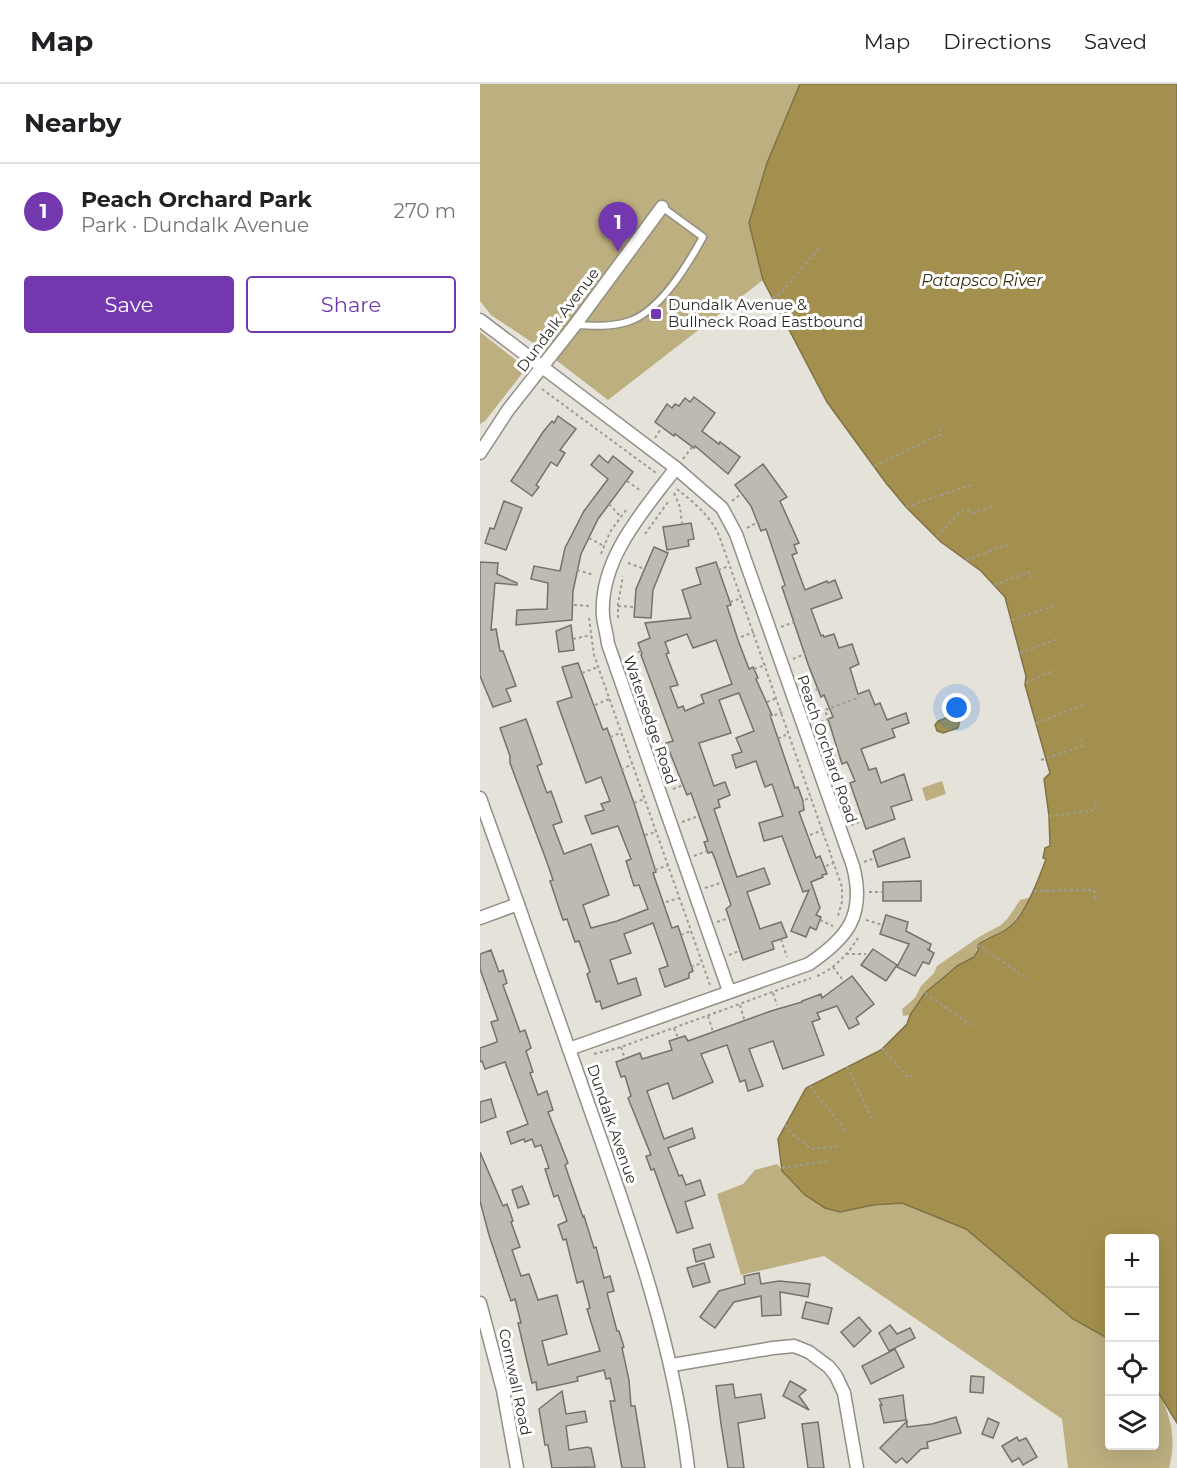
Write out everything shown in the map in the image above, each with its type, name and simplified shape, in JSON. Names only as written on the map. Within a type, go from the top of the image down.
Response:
[{"type":"street","name":"Dundalk Avenue","points":[[480,453],[508,410],[575,325],[662,207]]},
{"type":"street","name":"Peach Orchard Road","points":[[480,320],[676,468],[716,501],[731,523],[853,866],[857,893],[855,910],[846,934],[832,948],[809,964],[569,1049]]},
{"type":"street","name":"Watersedge Road","points":[[676,468],[622,542],[608,579],[603,615],[608,644],[729,992]]},
{"type":"street","name":"Dundalk Avenue","points":[[480,798],[636,1239],[672,1365],[688,1468]]},
{"type":"street","points":[[480,918],[518,904]]},
{"type":"street","name":"Cornwall Road","points":[[480,1303],[503,1390],[517,1468]]},
{"type":"street","points":[[672,1365],[794,1346],[809,1352],[837,1376],[844,1393],[857,1468]]},
{"type":"lane","points":[[575,325],[600,326],[627,322],[654,307],[686,267],[703,237],[662,207]]},
{"type":"path","points":[[772,298],[780,294],[820,247]]},
{"type":"path","points":[[531,381],[677,489],[710,519],[718,533],[742,598],[842,887],[842,902],[838,916]]},
{"type":"path","points":[[874,466],[942,434],[938,425]]},
{"type":"path","points":[[627,481],[641,491]]},
{"type":"path","points":[[906,507],[971,485]]},
{"type":"path","points":[[642,538],[677,489]]},
{"type":"path","points":[[674,494],[680,507],[682,524]]},
{"type":"path","points":[[609,504],[621,517]]},
{"type":"path","points":[[937,537],[959,512],[968,509],[973,513],[993,506]]},
{"type":"path","points":[[589,538],[604,546]]},
{"type":"path","points":[[966,560],[1006,544],[1008,550]]},
{"type":"path","points":[[631,556],[627,564],[642,568]]},
{"type":"path","points":[[718,570],[730,566]]},
{"type":"path","points":[[577,570],[594,575]]},
{"type":"path","points":[[994,585],[1030,572],[1032,578]]},
{"type":"path","points":[[618,626],[618,606],[623,576]]},
{"type":"path","points":[[730,602],[742,598]]},
{"type":"path","points":[[574,605],[589,606]]},
{"type":"path","points":[[618,606],[635,607]]},
{"type":"path","points":[[1011,620],[1053,606]]},
{"type":"path","points":[[741,637],[754,633]]},
{"type":"path","points":[[573,639],[591,635]]},
{"type":"path","points":[[1020,653],[1060,638]]},
{"type":"path","points":[[622,650],[625,658],[641,651]]},
{"type":"path","points":[[754,669],[766,665]]},
{"type":"path","points":[[582,673],[598,667]]},
{"type":"path","points":[[1026,683],[1054,670]]},
{"type":"path","points":[[804,729],[828,719],[825,710],[860,697]]},
{"type":"path","points":[[767,702],[777,698]]},
{"type":"path","points":[[595,705],[609,699]]},
{"type":"path","points":[[1036,723],[1083,705]]},
{"type":"path","points":[[770,715],[771,717],[782,712]]},
{"type":"path","points":[[648,724],[662,719]]},
{"type":"path","points":[[778,738],[789,732]]},
{"type":"path","points":[[610,737],[621,733]]},
{"type":"path","points":[[1041,760],[1083,746],[1081,738]]},
{"type":"path","points":[[659,756],[669,753]]},
{"type":"path","points":[[621,770],[632,764]]},
{"type":"path","points":[[671,790],[683,785]]},
{"type":"path","points":[[802,805],[804,800],[811,797]]},
{"type":"path","points":[[1049,816],[1096,810],[1095,797]]},
{"type":"path","points":[[634,803],[644,799]]},
{"type":"path","points":[[682,822],[696,818]]},
{"type":"path","points":[[810,835],[823,830]]},
{"type":"path","points":[[645,835],[656,832]]},
{"type":"path","points":[[692,850],[694,856],[707,851]]},
{"type":"path","points":[[826,866],[834,863]]},
{"type":"path","points":[[655,870],[668,866]]},
{"type":"path","points":[[708,895],[705,888],[720,883]]},
{"type":"path","points":[[1034,891],[1094,890],[1095,902]]},
{"type":"path","points":[[666,902],[679,897]]},
{"type":"path","points":[[714,914],[717,922],[729,918]]},
{"type":"path","points":[[820,920],[833,926],[832,929]]},
{"type":"path","points":[[866,920],[883,925]]},
{"type":"path","points":[[681,935],[691,931]]},
{"type":"path","points":[[781,939],[787,957]]},
{"type":"path","points":[[978,945],[1026,978]]},
{"type":"path","points":[[729,955],[739,951]]},
{"type":"path","points":[[846,954],[866,954]]},
{"type":"path","points":[[691,967],[702,963]]},
{"type":"path","points":[[833,967],[842,980]]},
{"type":"path","points":[[773,993],[777,1005]]},
{"type":"path","points":[[925,993],[974,1027]]},
{"type":"path","points":[[740,1005],[744,1018]]},
{"type":"path","points":[[708,1016],[713,1032]]},
{"type":"path","points":[[674,1028],[678,1038]]},
{"type":"path","points":[[621,1047],[625,1059]]},
{"type":"path","points":[[882,1048],[909,1078],[916,1072]]},
{"type":"path","points":[[847,1067],[873,1121]]},
{"type":"path","points":[[810,1086],[846,1131]]},
{"type":"path","points":[[785,1125],[791,1133],[811,1149],[841,1146]]},
{"type":"path","points":[[782,1168],[827,1161]]},
{"type":"shaded area","points":[[480,84],[800,84],[767,163],[749,223],[763,280],[608,400],[539,347],[491,315],[480,301]]},
{"type":"shaded area","points":[[480,332],[521,364],[524,371],[485,421],[480,424]]},
{"type":"shaded area","points":[[942,781],[946,794],[926,801],[922,788]]},
{"type":"shaded area","points":[[1032,897],[1009,928],[984,939],[978,945],[974,957],[946,974],[930,989],[910,1015],[903,1016],[902,1009],[915,998],[921,986],[934,973],[937,966],[1001,925],[1020,900]]},
{"type":"shaded area","points":[[777,1164],[805,1195],[825,1208],[840,1212],[873,1205],[902,1203],[966,1229],[1073,1319],[1105,1337],[1105,1450],[1159,1450],[1159,1395],[1171,1426],[1172,1446],[1169,1468],[1068,1468],[1062,1419],[824,1256],[741,1275],[717,1194],[743,1184],[755,1170]]},
{"type":"water","name":"Patapsco River","points":[[800,84],[1177,84],[1177,1423],[1159,1394],[1159,1234],[1105,1234],[1105,1337],[1073,1319],[966,1229],[902,1203],[873,1205],[840,1212],[825,1208],[805,1195],[782,1171],[778,1139],[806,1088],[881,1050],[907,1024],[910,1015],[925,993],[957,966],[974,957],[981,942],[1007,929],[1020,916],[1031,897],[1046,859],[1043,858],[1045,848],[1050,846],[1044,779],[1050,773],[1025,685],[1026,676],[1005,597],[981,571],[941,542],[886,483],[827,402],[763,280],[749,223],[767,163]]},
{"type":"water","points":[[953,715],[958,716],[960,720],[958,728],[943,733],[937,731],[935,725],[938,721]]},
{"type":"building","points":[[694,397],[715,413],[702,431],[740,457],[728,474],[695,446],[694,448],[655,422],[667,404],[672,408],[675,404],[679,406],[685,398],[690,402]]},
{"type":"building","points":[[558,416],[576,429],[560,450],[565,453],[557,466],[551,462],[536,485],[539,487],[532,496],[511,481],[543,432],[552,421],[554,423]]},
{"type":"building","points":[[599,455],[608,463],[613,456],[633,472],[598,519],[581,554],[573,591],[572,620],[516,625],[517,610],[547,609],[548,583],[531,579],[534,566],[560,571],[565,548],[584,511],[608,479],[591,465]]},
{"type":"building","points":[[763,464],[787,497],[780,501],[799,543],[794,545],[797,553],[792,555],[805,590],[835,580],[842,598],[811,609],[821,636],[834,634],[839,648],[852,644],[859,664],[850,668],[858,694],[869,690],[875,705],[880,703],[887,720],[906,713],[909,723],[892,729],[895,737],[861,749],[869,770],[876,768],[881,783],[904,774],[912,800],[891,807],[895,819],[866,829],[850,783],[855,781],[847,762],[842,764],[828,719],[833,717],[824,695],[821,697],[808,664],[782,587],[785,585],[766,529],[761,531],[751,506],[735,485]]},
{"type":"building","points":[[504,501],[522,508],[506,550],[485,543],[490,528],[494,529]]},
{"type":"building","points":[[691,523],[694,539],[688,540],[689,546],[667,550],[663,527]]},
{"type":"building","points":[[654,547],[668,553],[653,590],[651,618],[634,617],[636,589]]},
{"type":"building","points":[[480,562],[498,563],[497,574],[517,583],[517,585],[495,583],[491,630],[496,629],[500,651],[503,651],[516,686],[506,689],[511,701],[493,707],[480,676]]},
{"type":"building","points":[[716,562],[731,605],[727,606],[738,640],[749,669],[753,667],[758,678],[756,679],[772,715],[770,715],[795,788],[798,787],[803,801],[804,810],[799,812],[816,858],[820,856],[827,874],[811,882],[820,908],[816,915],[821,917],[816,930],[810,927],[806,937],[791,931],[809,890],[803,892],[782,836],[764,841],[759,823],[783,816],[772,784],[765,787],[756,761],[736,768],[732,755],[742,752],[736,738],[754,731],[739,693],[719,700],[731,733],[699,743],[714,786],[725,782],[730,795],[718,800],[720,807],[714,809],[737,877],[764,868],[770,884],[747,892],[760,929],[781,922],[787,937],[772,942],[774,949],[743,960],[726,909],[731,905],[712,852],[708,853],[704,842],[708,841],[691,793],[687,795],[666,743],[673,741],[638,643],[650,638],[645,623],[691,618],[682,590],[701,584],[696,568]],"holes":[[[687,634],[693,648],[716,640],[732,684],[701,695],[704,703],[685,711],[683,706],[678,708],[670,687],[678,685],[666,654],[669,653],[665,642]]]},
{"type":"building","points":[[571,625],[574,650],[559,652],[556,631]]},
{"type":"building","points":[[578,663],[603,730],[607,728],[634,803],[656,872],[653,873],[672,928],[678,926],[693,971],[689,973],[689,978],[665,987],[659,969],[668,966],[653,923],[624,934],[631,953],[610,960],[618,984],[636,978],[641,995],[602,1009],[600,1001],[596,1002],[587,974],[590,972],[579,941],[575,942],[567,919],[563,920],[550,881],[553,880],[510,763],[510,756],[500,728],[526,719],[542,764],[537,766],[547,793],[551,791],[562,822],[553,825],[564,854],[591,844],[609,895],[583,905],[591,928],[648,909],[639,885],[634,886],[626,861],[631,859],[618,826],[592,834],[585,816],[604,810],[601,804],[610,801],[601,777],[586,783],[557,702],[572,697],[562,667]]},
{"type":"building","points":[[904,838],[910,857],[878,867],[873,851]]},
{"type":"building","points":[[921,881],[921,901],[883,901],[883,882]]},
{"type":"building","points":[[886,915],[908,922],[906,931],[931,944],[929,950],[927,949],[934,953],[929,964],[923,962],[915,976],[897,967],[909,944],[880,934]]},
{"type":"building","points":[[873,949],[897,965],[886,981],[861,965]]},
{"type":"building","points":[[491,950],[499,972],[503,970],[507,983],[503,985],[520,1032],[525,1030],[531,1048],[526,1051],[533,1072],[530,1073],[538,1095],[547,1091],[553,1110],[548,1112],[568,1163],[565,1165],[594,1248],[596,1247],[604,1278],[610,1276],[614,1291],[607,1293],[617,1331],[619,1331],[624,1347],[622,1348],[629,1380],[631,1406],[635,1406],[645,1468],[622,1468],[610,1401],[615,1401],[610,1378],[606,1379],[604,1370],[577,1377],[578,1381],[537,1390],[536,1382],[532,1383],[518,1323],[521,1323],[515,1299],[511,1301],[480,1201],[480,1152],[503,1206],[507,1204],[513,1221],[511,1222],[520,1247],[512,1250],[521,1276],[529,1274],[538,1300],[557,1295],[567,1334],[542,1341],[548,1365],[600,1351],[587,1309],[590,1308],[583,1281],[577,1283],[566,1239],[563,1240],[558,1225],[567,1221],[558,1195],[554,1197],[545,1169],[549,1168],[541,1145],[535,1147],[532,1139],[525,1142],[524,1139],[511,1144],[507,1132],[528,1124],[505,1062],[485,1069],[482,1061],[480,1062],[480,1048],[497,1042],[491,1022],[498,1020],[480,969],[480,954]]},
{"type":"building","points":[[852,976],[874,1004],[856,1018],[859,1024],[849,1029],[837,1006],[817,1013],[820,1019],[812,1022],[824,1055],[783,1069],[773,1041],[749,1049],[763,1086],[748,1091],[745,1080],[740,1082],[727,1045],[701,1054],[713,1082],[673,1099],[668,1083],[647,1091],[664,1139],[692,1128],[695,1138],[668,1148],[679,1176],[682,1175],[686,1185],[700,1180],[705,1195],[685,1202],[693,1228],[677,1233],[654,1169],[651,1170],[646,1156],[651,1155],[628,1098],[631,1096],[625,1076],[621,1077],[616,1062],[640,1053],[642,1059],[672,1050],[669,1041],[685,1036],[688,1041],[821,994],[822,998]]},
{"type":"building","points":[[491,1099],[496,1117],[480,1123],[480,1102]]},
{"type":"building","points":[[522,1186],[529,1204],[518,1208],[512,1190]]},
{"type":"building","points":[[710,1244],[714,1257],[696,1262],[693,1249]]},
{"type":"building","points":[[704,1263],[710,1282],[693,1287],[687,1268]]},
{"type":"building","points":[[759,1273],[761,1284],[779,1281],[810,1284],[808,1297],[780,1292],[781,1315],[762,1316],[761,1296],[734,1302],[715,1328],[700,1317],[719,1291],[745,1284],[744,1276]]},
{"type":"building","points":[[806,1302],[832,1308],[828,1324],[802,1318]]},
{"type":"building","points":[[859,1317],[871,1331],[854,1347],[841,1332]]},
{"type":"building","points":[[890,1325],[897,1334],[910,1328],[915,1338],[889,1351],[879,1333]]},
{"type":"building","points":[[895,1349],[904,1367],[871,1384],[862,1366]]},
{"type":"building","points":[[971,1376],[984,1377],[983,1393],[970,1392]]},
{"type":"building","points":[[790,1381],[806,1390],[799,1396],[809,1410],[783,1396]]},
{"type":"building","points":[[733,1384],[735,1398],[761,1394],[765,1418],[738,1423],[744,1468],[728,1468],[716,1386]]},
{"type":"building","points":[[562,1391],[566,1414],[585,1411],[587,1422],[566,1426],[569,1450],[591,1448],[595,1467],[552,1468],[548,1445],[545,1445],[539,1409]]},
{"type":"building","points":[[903,1395],[906,1420],[884,1423],[879,1399]]},
{"type":"building","points":[[956,1417],[961,1433],[927,1442],[928,1448],[921,1449],[907,1463],[902,1458],[896,1463],[880,1448],[907,1421],[907,1427],[932,1424]]},
{"type":"building","points":[[988,1418],[999,1423],[993,1438],[982,1434]]},
{"type":"building","points":[[818,1422],[824,1468],[808,1468],[802,1424]]},
{"type":"building","points":[[1017,1437],[1019,1441],[1026,1438],[1037,1457],[1023,1465],[1019,1458],[1012,1462],[1002,1446]]},
{"type":"place","name":"Peach Orchard Park","points":[[618,252]]},
{"type":"place","name":"Dundalk Avenue & Bullneck Road Eastbound","points":[[656,314]]}]
